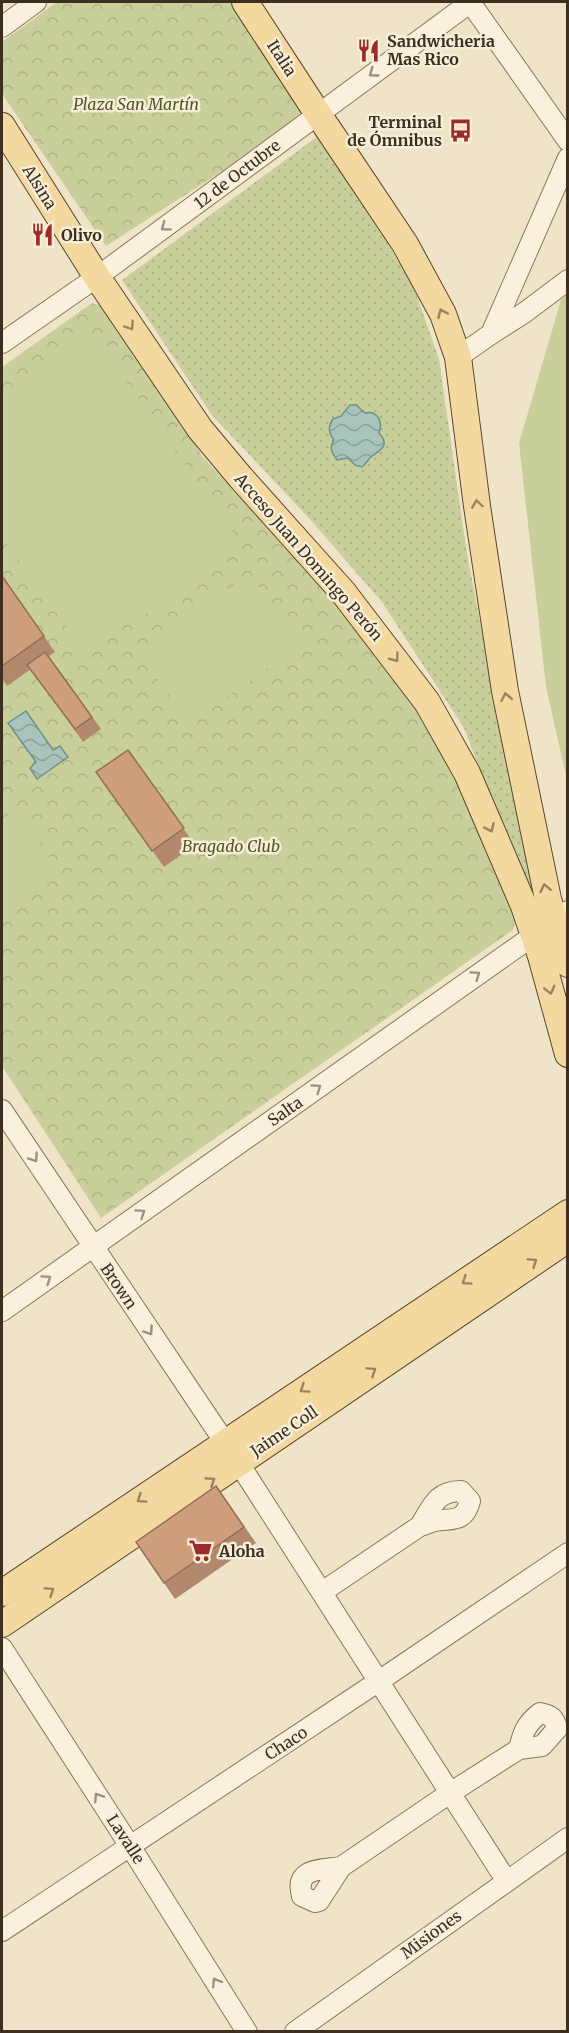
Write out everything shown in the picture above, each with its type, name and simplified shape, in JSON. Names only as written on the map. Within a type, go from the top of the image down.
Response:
[{"type":"main road","name":"Italia","points":[[246,2],[318,114]]},
{"type":"main road","points":[[318,114],[405,244],[443,314],[458,357],[477,506],[505,691],[548,899],[561,915],[567,964]]},
{"type":"main road","name":"Alsina","points":[[2,126],[97,277]]},
{"type":"main road","name":"Acceso Juan Domingo Perón","points":[[97,277],[208,438],[343,592],[427,702],[467,773],[525,906],[567,1054]]},
{"type":"main road","name":"Jaime Coll","points":[[2,1624],[231,1452],[567,1213]]},
{"type":"main road","name":"Jaime Coll","points":[[2,1593],[231,1452],[567,1239]]},
{"type":"street","points":[[2,27],[36,2]]},
{"type":"street","points":[[470,2],[567,141]]},
{"type":"street","name":"12 de Octubre","points":[[2,343],[97,277],[470,2]]},
{"type":"street","points":[[491,334],[567,158]]},
{"type":"street","points":[[458,357],[524,314],[567,280]]},
{"type":"street","name":"Salta","points":[[2,1311],[561,915]]},
{"type":"street","name":"Brown","points":[[2,1110],[231,1452],[506,1880]]},
{"type":"street","points":[[322,1592],[420,1526]]},
{"type":"street","name":"Chaco","points":[[2,1931],[379,1682],[567,1553]]},
{"type":"street","name":"Lavalle","points":[[2,1648],[247,2031]]},
{"type":"street","points":[[341,1867],[519,1749]]},
{"type":"street","name":"Misiones","points":[[295,2031],[567,1838]]},
{"type":"green space","name":"Plaza San Martín","points":[[57,2],[237,2],[309,115],[106,246],[2,94],[2,42]]},
{"type":"green space","points":[[318,136],[377,225],[414,288],[439,359],[467,554],[511,780],[537,893],[531,894],[526,889],[464,728],[382,602],[307,516],[211,414],[122,280]]},
{"type":"green space","points":[[567,295],[567,780],[546,687],[519,443],[561,300]]},
{"type":"green space","name":"Bragado Club","points":[[92,303],[111,308],[202,456],[333,598],[447,750],[518,908],[513,930],[101,1218],[2,1066],[2,367]]},
{"type":"green space","points":[[91,332],[234,534],[202,574],[140,618],[81,647],[2,537],[2,395]]},
{"type":"green space","points":[[249,574],[300,645],[190,724],[139,653]]},
{"type":"green space","points":[[17,808],[61,875],[2,915],[2,819]]},
{"type":"water","points":[[350,405],[356,405],[365,413],[376,415],[380,421],[379,433],[384,441],[382,449],[362,467],[355,465],[348,458],[337,460],[332,450],[334,440],[329,430],[330,425],[333,419],[341,416]]},
{"type":"water","points":[[26,711],[53,750],[60,746],[68,757],[37,779],[30,768],[36,762],[8,723]]},
{"type":"building","points":[[2,576],[44,636],[2,666]]},
{"type":"building","points":[[45,652],[92,717],[75,729],[27,665]]},
{"type":"building","points":[[128,750],[184,828],[152,851],[96,772]]},
{"type":"building","name":"Aloha","points":[[216,1486],[244,1527],[164,1583],[136,1542]]},
{"type":"place","name":"Sandwicheria Mas Rico","points":[[369,50]]},
{"type":"place","name":"Terminal de Ómnibus","points":[[460,131]]},
{"type":"place","name":"Olivo","points":[[43,235]]},
{"type":"place","name":"Aloha","points":[[201,1551]]}]
